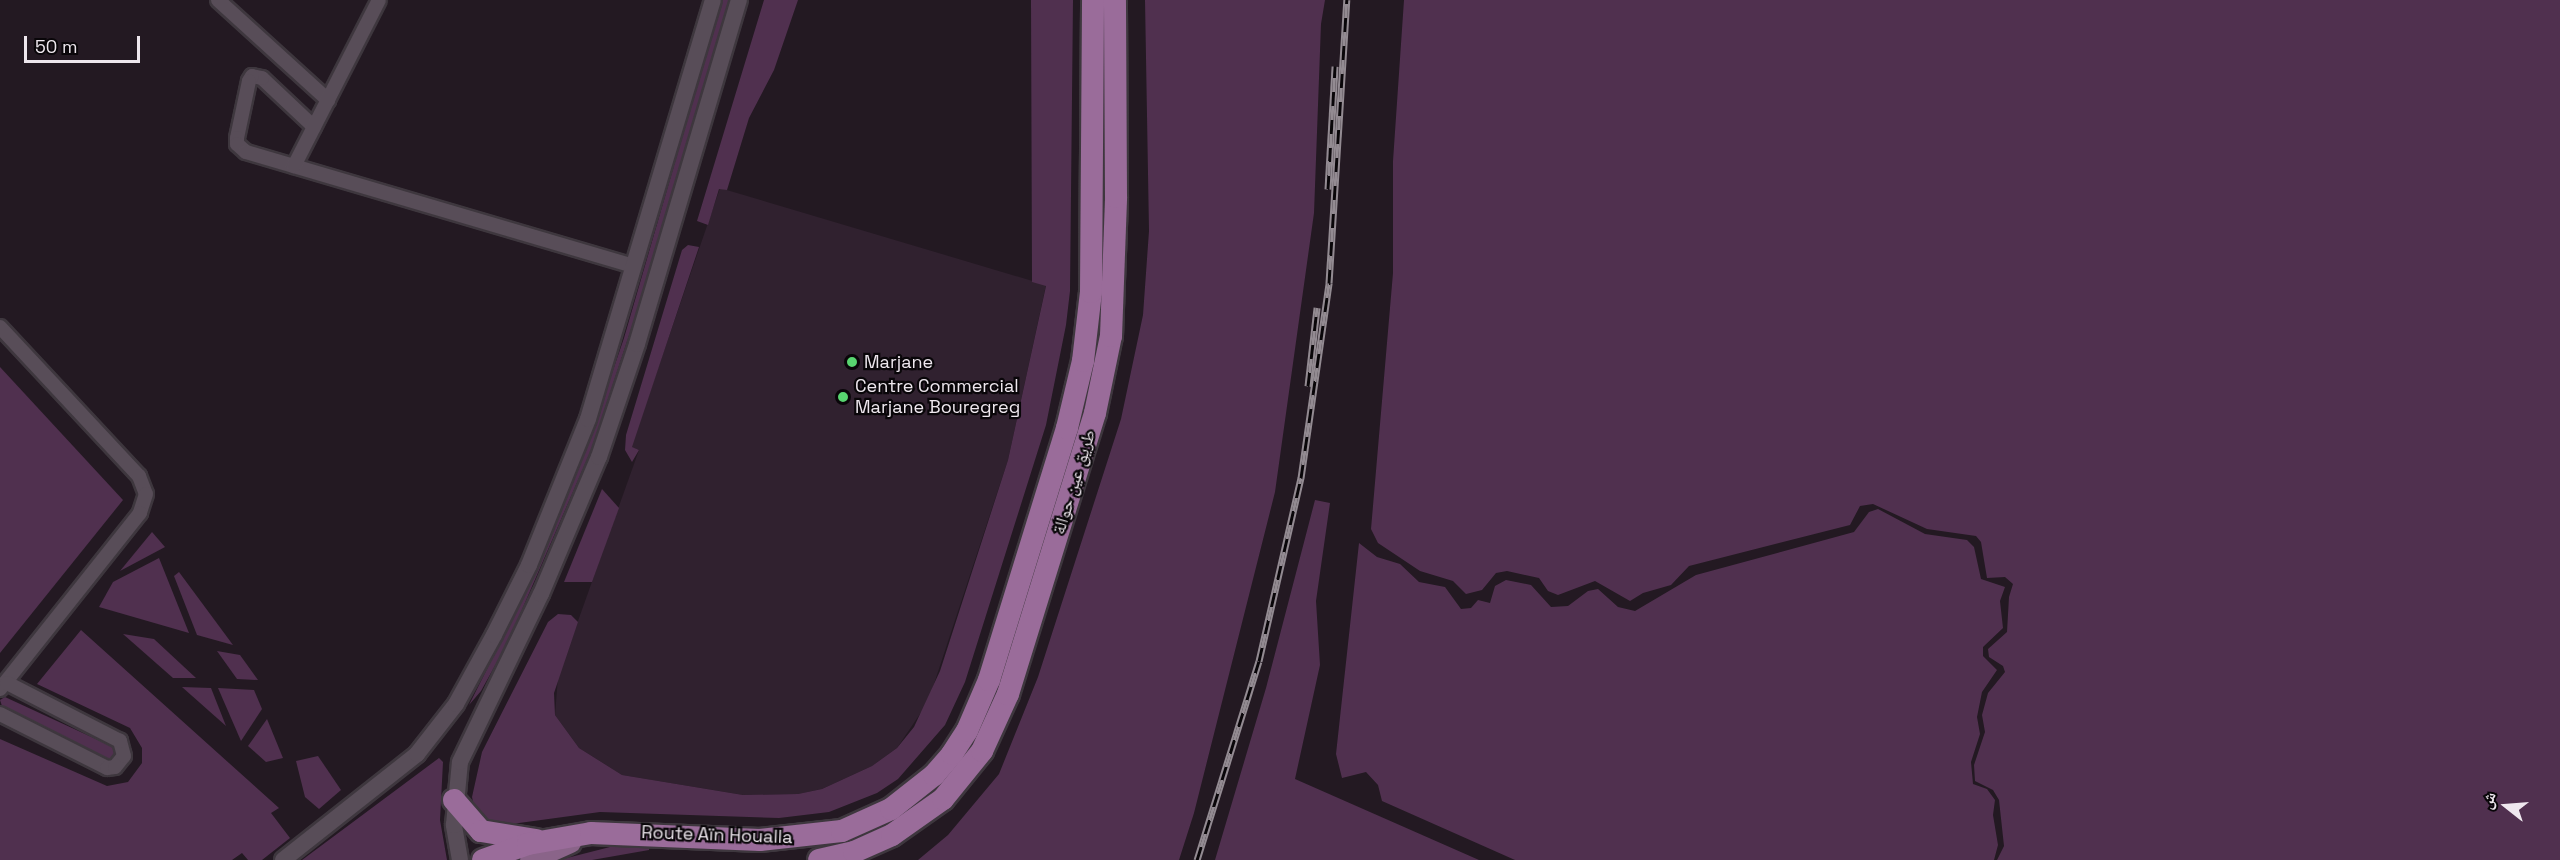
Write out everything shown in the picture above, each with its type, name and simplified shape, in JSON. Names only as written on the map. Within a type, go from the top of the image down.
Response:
[{"type":"highway","name":"طريق عين حوالة","points":[[989,680],[1067,428],[1088,327],[1093,0]]},
{"type":"highway","name":"طريق عين حوالة","points":[[819,860],[854,852],[892,835],[943,799],[982,751],[1008,694],[1092,424],[1107,356],[1115,258],[1115,0]]},
{"type":"highway","name":"Route Aïn Houalla","points":[[483,860],[535,851],[608,832],[788,839],[833,833],[867,822],[913,793],[952,754],[967,731],[989,680]]},
{"type":"highway","points":[[454,800],[481,831],[535,851]]},
{"type":"street","points":[[218,0],[328,100]]},
{"type":"street","points":[[294,166],[379,0]]},
{"type":"street","points":[[284,860],[394,776],[417,754],[456,704],[529,565],[588,419],[713,0]]},
{"type":"street","points":[[460,860],[454,800],[467,741],[545,584],[618,403],[739,0]]},
{"type":"street","points":[[314,127],[262,78],[252,76],[249,81],[237,144],[246,152],[634,266]]},
{"type":"street","points":[[0,327],[139,476],[146,494],[140,513],[4,686],[120,741],[124,756],[115,767],[107,768],[0,714]]},
{"type":"shaded area","points":[[722,0],[729,0],[636,314],[592,448],[508,642],[481,691],[469,705],[527,589],[587,446],[624,338]]},
{"type":"shaded area","points":[[764,0],[798,0],[774,70],[749,118],[727,190],[719,189],[708,225],[697,221]]},
{"type":"shaded area","points":[[1031,0],[1073,0],[1070,291],[1066,325],[1046,425],[965,682],[945,725],[898,779],[877,793],[829,812],[779,818],[600,812],[505,825],[486,821],[474,806],[472,797],[482,752],[548,622],[558,614],[571,615],[578,622],[554,693],[555,715],[579,748],[622,775],[743,795],[798,794],[822,789],[872,766],[897,748],[914,727],[940,671],[1008,460],[1046,286],[1032,282]]},
{"type":"shaded area","points":[[1145,0],[1325,0],[1321,24],[1314,213],[1275,492],[1194,813],[1179,860],[918,860],[948,835],[999,774],[1038,677],[1121,419],[1143,315],[1149,231]]},
{"type":"shaded area","points":[[1404,0],[2560,0],[2560,860],[1997,860],[2004,846],[1999,800],[1993,790],[1975,781],[1974,765],[1985,732],[1982,715],[1988,693],[2005,672],[2003,666],[1989,657],[1988,649],[2007,632],[2009,597],[2013,584],[2005,577],[1987,578],[1981,542],[1976,536],[1927,529],[1873,504],[1860,506],[1850,525],[1689,566],[1671,585],[1643,593],[1630,601],[1595,581],[1558,595],[1548,591],[1539,578],[1507,571],[1496,573],[1482,590],[1466,594],[1453,581],[1420,571],[1378,543],[1371,529],[1393,273],[1393,161]]},
{"type":"shaded area","points":[[720,188],[1046,285],[1008,460],[928,702],[897,748],[872,766],[822,789],[798,794],[743,795],[622,775],[579,748],[555,715],[558,677],[639,450],[631,447]]},
{"type":"shaded area","points":[[688,245],[699,247],[632,447],[639,450],[632,462],[625,450],[626,435],[682,250]]},
{"type":"shaded area","points":[[0,367],[123,500],[0,653]]},
{"type":"shaded area","points":[[602,489],[619,508],[592,582],[564,582]]},
{"type":"shaded area","points":[[1315,500],[1330,503],[1316,601],[1320,665],[1295,779],[1479,860],[1215,860],[1266,688]]},
{"type":"shaded area","points":[[1878,509],[1925,534],[1967,540],[1974,547],[1981,579],[2005,587],[2000,601],[2003,628],[1983,647],[1983,656],[1997,670],[1982,692],[1977,717],[1980,734],[1971,762],[1973,784],[1987,789],[1995,800],[1993,815],[1998,845],[1994,860],[1515,860],[1382,801],[1378,785],[1366,772],[1342,778],[1336,754],[1359,543],[1377,557],[1400,564],[1419,582],[1445,587],[1461,609],[1471,608],[1478,600],[1490,603],[1495,586],[1506,580],[1531,585],[1551,607],[1568,606],[1588,591],[1598,589],[1618,607],[1635,611],[1696,575],[1854,532],[1869,512]]},
{"type":"shaded area","points":[[152,532],[165,547],[120,571]]},
{"type":"shaded area","points":[[159,558],[189,633],[99,607],[113,582]]},
{"type":"shaded area","points":[[179,572],[233,645],[197,635],[174,576]]},
{"type":"shaded area","points":[[81,630],[279,808],[271,813],[290,838],[262,860],[248,860],[242,853],[232,860],[0,860],[0,739],[107,786],[128,782],[142,763],[142,748],[130,728],[37,684]]},
{"type":"shaded area","points":[[123,634],[154,639],[196,678],[173,678]]},
{"type":"shaded area","points":[[217,651],[240,655],[258,680],[237,679]]},
{"type":"shaded area","points":[[182,687],[211,688],[226,726]]},
{"type":"shaded area","points":[[218,688],[254,690],[262,709],[241,741]]},
{"type":"shaded area","points":[[5,697],[111,746],[115,749],[114,758],[105,759],[3,709],[0,700]]},
{"type":"shaded area","points":[[267,719],[283,758],[266,762],[248,746]]},
{"type":"shaded area","points":[[318,756],[341,790],[319,809],[305,797],[296,761]]},
{"type":"shaded area","points":[[439,758],[443,762],[440,820],[447,860],[302,860]]},
{"type":"shaded area","points":[[649,846],[649,850],[592,860],[559,860],[610,847]]},
{"type":"railway","points":[[1197,860],[1259,661],[1301,478],[1329,283],[1347,0]]},
{"type":"railway","points":[[1328,189],[1335,66]]},
{"type":"railway","points":[[1308,386],[1317,308]]},
{"type":"place","name":"Marjane","points":[[852,362]]},
{"type":"place","name":"Centre Commercial Marjane Bouregreg","points":[[843,397]]}]
